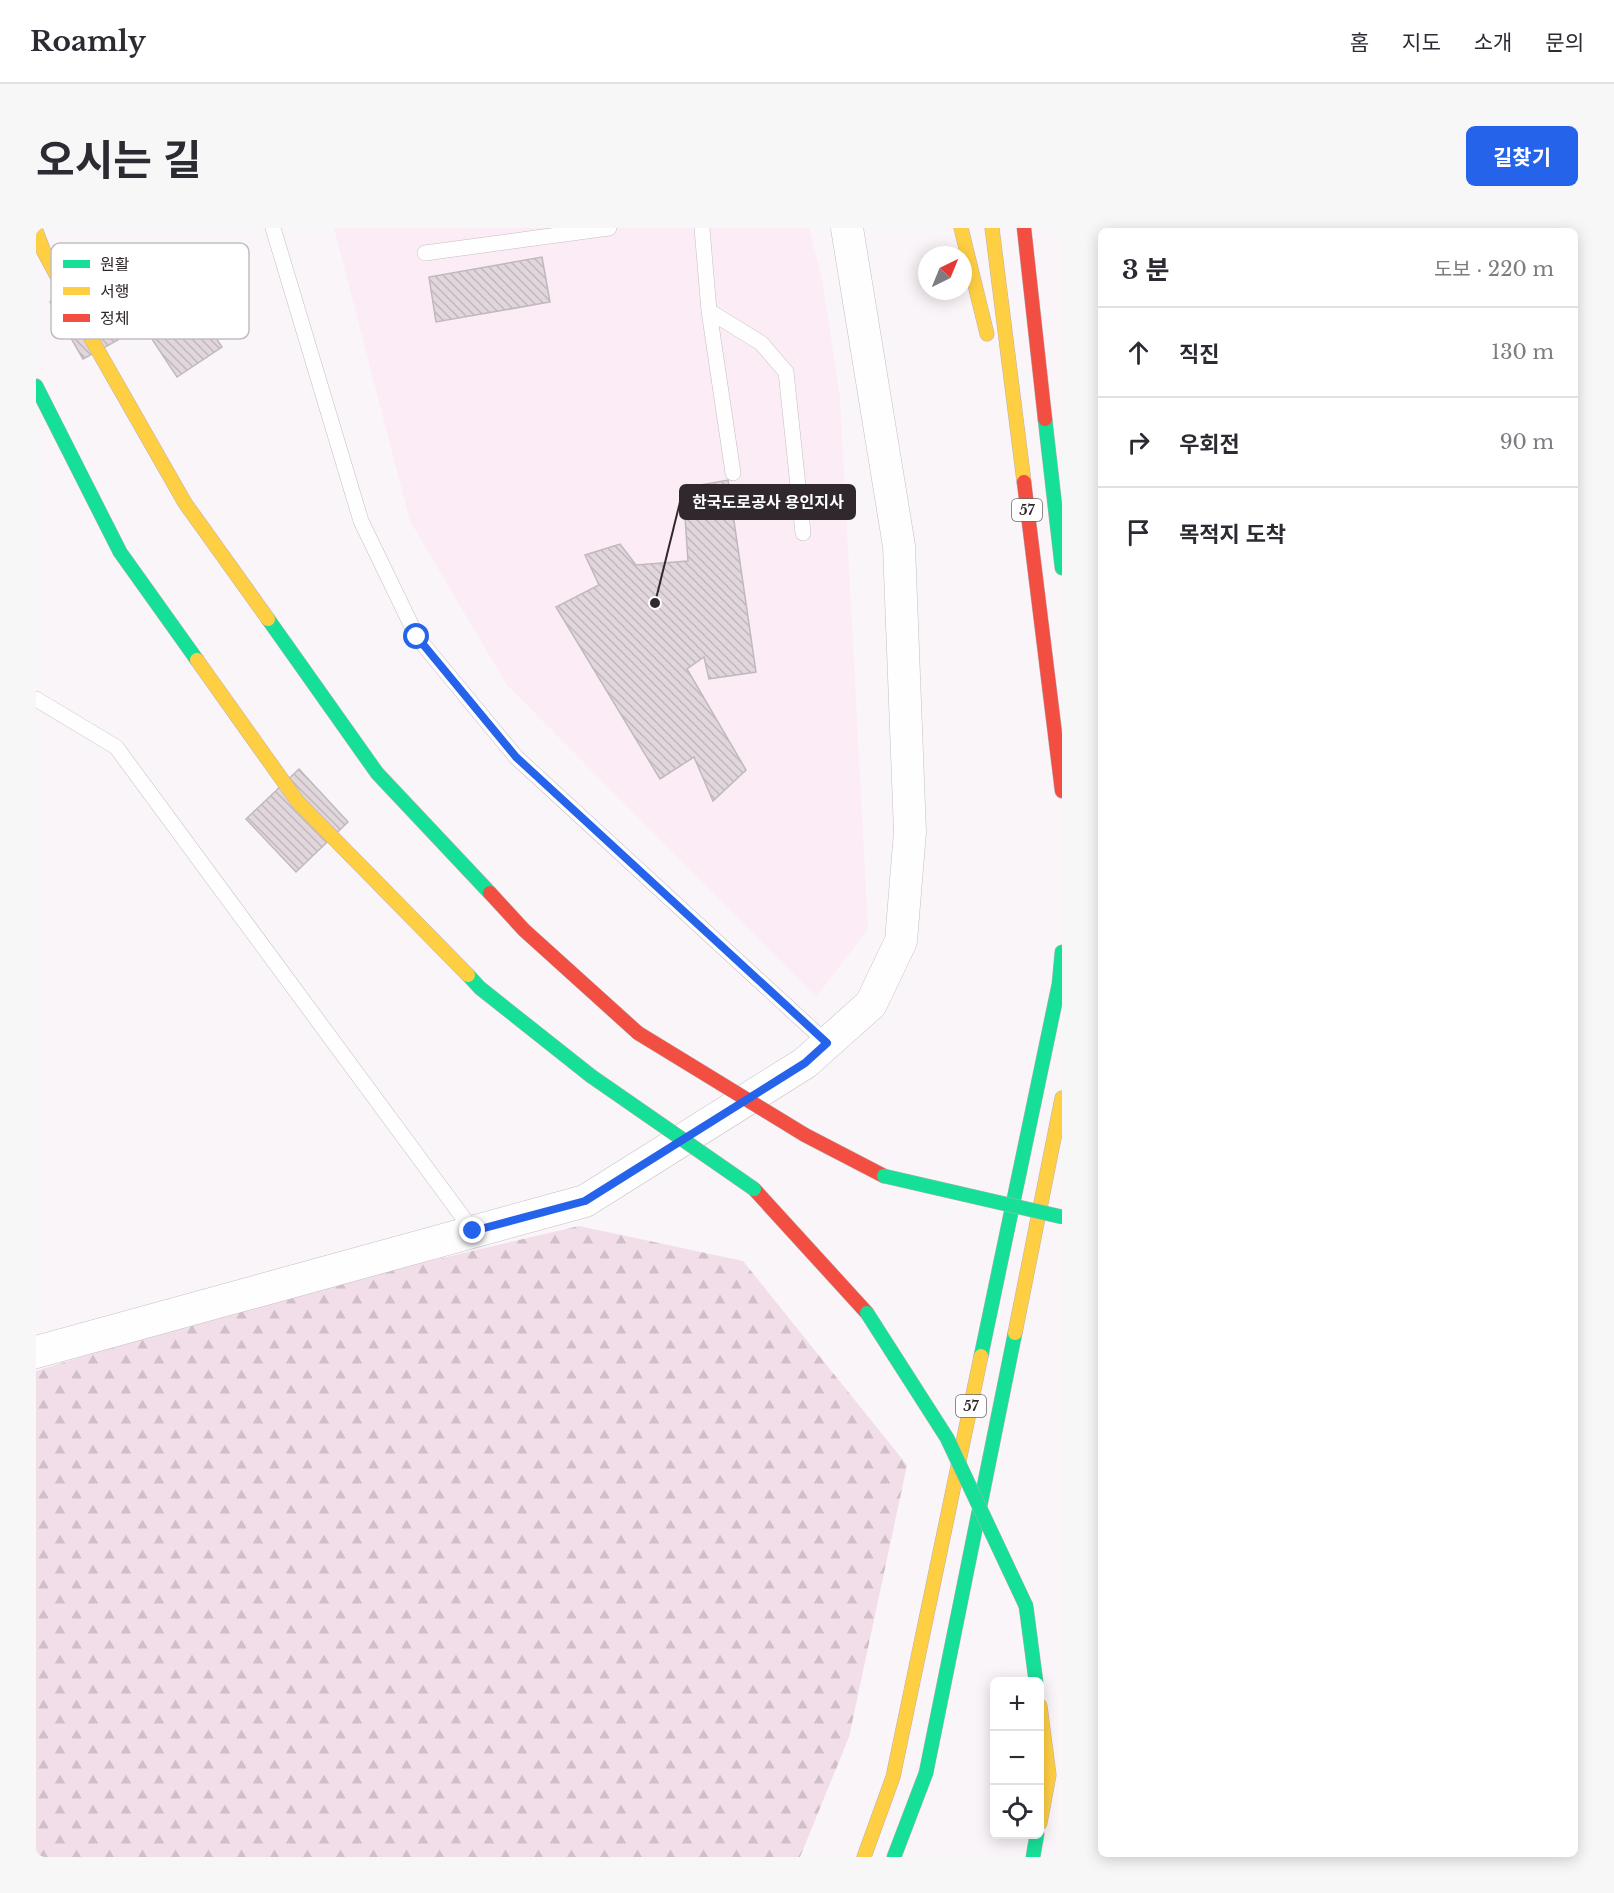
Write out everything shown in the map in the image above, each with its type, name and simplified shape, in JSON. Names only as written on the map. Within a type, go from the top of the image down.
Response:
[{"type":"highway","points":[[961,228],[1023,474]]},
{"type":"highway","name":"57","points":[[992,228],[1062,791]]},
{"type":"highway","name":"57","points":[[1024,228],[1062,568]]},
{"type":"highway","points":[[36,231],[51,265]]},
{"type":"highway","points":[[91,339],[184,503],[377,773],[524,930],[638,1033],[805,1135],[884,1176],[1062,1217]]},
{"type":"highway","points":[[36,386],[120,552],[298,802],[480,988],[591,1076],[754,1189],[867,1313],[947,1438],[1026,1606],[1035,1677]]},
{"type":"highway","name":"57","points":[[864,1857],[893,1777],[1059,984],[1062,952]]},
{"type":"highway","name":"57","points":[[894,1857],[926,1773],[1062,1098]]},
{"type":"highway","points":[[1043,1731],[1049,1776],[1044,1802]]},
{"type":"highway","points":[[1049,1776],[1058,1794]]},
{"type":"highway","points":[[1033,1857],[1036,1839]]},
{"type":"street","points":[[36,1352],[585,1201],[805,1063],[871,1004],[901,941],[910,832],[899,546],[847,228]]},
{"type":"lane","points":[[273,228],[361,522],[417,637],[516,757],[827,1043]]},
{"type":"lane","points":[[425,253],[609,228]]},
{"type":"lane","points":[[702,228],[709,311],[733,473]]},
{"type":"lane","points":[[709,311],[761,343],[786,372],[803,533]]},
{"type":"lane","points":[[36,699],[116,747],[473,1231]]},
{"type":"lane","points":[[1044,1717],[1062,1748]]},
{"type":"shaded area","points":[[334,228],[809,228],[822,279],[840,398],[868,929],[816,997],[507,685],[410,521]]},
{"type":"green space","points":[[579,1226],[743,1261],[907,1465],[849,1737],[800,1857],[36,1857],[36,1371],[267,1299]]},
{"type":"building","points":[[542,257],[550,302],[436,322],[429,277]]},
{"type":"building","points":[[71,339],[118,340],[83,359]]},
{"type":"building","points":[[152,339],[217,339],[222,347],[177,377]]},
{"type":"building","points":[[728,480],[756,672],[709,679],[704,657],[687,669],[746,770],[713,801],[694,757],[660,779],[556,607],[599,585],[585,555],[620,544],[636,565],[688,561],[683,488]]},
{"type":"building","points":[[299,769],[348,822],[296,872],[246,819]]},
{"type":"traffic: fast","points":[[36,386],[120,552],[197,660]]},
{"type":"traffic: fast","points":[[1045,419],[1062,568]]},
{"type":"traffic: fast","points":[[268,619],[377,773],[490,893]]},
{"type":"traffic: fast","points":[[981,1356],[1059,984],[1062,952]]},
{"type":"traffic: fast","points":[[468,975],[480,988],[591,1076]]},
{"type":"traffic: fast","points":[[591,1076],[754,1189]]},
{"type":"traffic: fast","points":[[884,1176],[1062,1217]]},
{"type":"traffic: fast","points":[[867,1313],[947,1438],[1026,1606]]},
{"type":"traffic: fast","points":[[894,1857],[926,1773],[1015,1333]]},
{"type":"traffic: fast","points":[[1026,1606],[1035,1677]]},
{"type":"traffic: fast","points":[[1033,1857],[1036,1839]]},
{"type":"traffic: slow","points":[[961,228],[987,334]]},
{"type":"traffic: slow","points":[[992,228],[1024,482]]},
{"type":"traffic: slow","points":[[36,231],[51,265]]},
{"type":"traffic: slow","points":[[91,339],[185,503],[268,619]]},
{"type":"traffic: slow","points":[[197,660],[298,802],[468,975]]},
{"type":"traffic: slow","points":[[1015,1333],[1062,1098]]},
{"type":"traffic: slow","points":[[864,1857],[893,1777],[981,1356]]},
{"type":"traffic: slow","points":[[1043,1731],[1049,1775],[1044,1802]]},
{"type":"traffic: jam","points":[[1024,228],[1045,419]]},
{"type":"traffic: jam","points":[[1024,482],[1062,791]]},
{"type":"traffic: jam","points":[[490,893],[524,930],[638,1033]]},
{"type":"traffic: jam","points":[[638,1033],[805,1135]]},
{"type":"traffic: jam","points":[[805,1135],[884,1176]]},
{"type":"traffic: jam","points":[[754,1189],[867,1313]]},
{"type":"place","name":"한국도로공사 용인지사","points":[[655,603]]},
{"type":"route","points":[[417,637],[516,757],[827,1043],[805,1063],[585,1201],[473,1231]]}]
